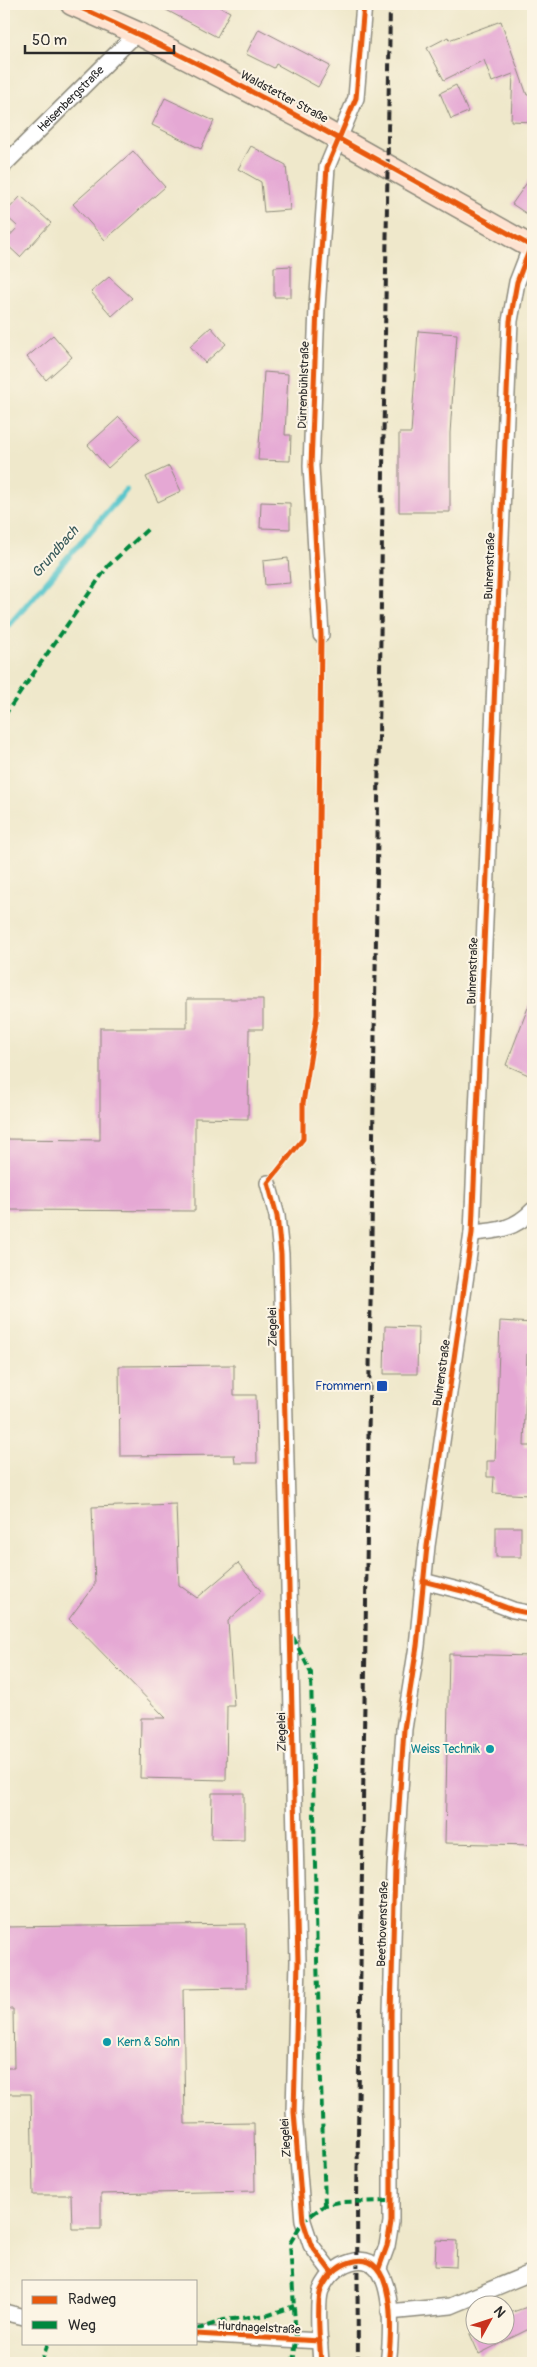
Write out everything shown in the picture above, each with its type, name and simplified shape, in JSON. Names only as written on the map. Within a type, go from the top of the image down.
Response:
[{"type":"street","name":"Waldstetter Straße","points":[[72,4],[136,32],[340,139],[532,247]]},
{"type":"street","name":"Dürrenbühlstraße","points":[[321,635],[311,466],[317,307],[327,167],[356,98],[364,4]]},
{"type":"street","name":"Heisenbergstraße","points":[[4,165],[136,32]]},
{"type":"street","name":"Buhrenstraße","points":[[423,1581],[472,1233],[510,321],[517,282],[532,247]]},
{"type":"street","name":"Ziegelei","points":[[268,1183],[277,1216],[281,1254],[298,1961],[294,2112],[303,2221],[311,2245],[332,2273]]},
{"type":"street","points":[[472,1233],[497,1231],[522,1221],[533,1210]]},
{"type":"street","points":[[423,1581],[466,1592],[513,1610],[533,1614]]},
{"type":"street","name":"Beethovenstraße","points":[[379,2268],[387,2246],[391,2222],[391,2014],[395,1868],[404,1729],[423,1581]]},
{"type":"street","points":[[321,2363],[321,2292],[332,2273],[342,2265],[357,2260],[370,2263],[379,2268],[385,2280],[389,2312],[388,2363]]},
{"type":"street","points":[[389,2312],[451,2306],[533,2272]]},
{"type":"street","points":[[4,2312],[22,2316]]},
{"type":"street","name":"Hurdnagelstraße","points":[[198,2334],[320,2341]]},
{"type":"building","points":[[155,4],[215,4],[230,12],[217,37]]},
{"type":"building","points":[[501,21],[527,95],[533,95],[533,122],[511,121],[513,74],[492,82],[484,60],[444,80],[427,48],[448,37],[449,40]]},
{"type":"building","points":[[259,29],[330,66],[318,87],[276,64],[274,68],[246,54]]},
{"type":"building","points":[[456,85],[468,112],[451,119],[440,93]]},
{"type":"building","points":[[165,98],[214,121],[201,149],[152,125]]},
{"type":"building","points":[[251,146],[286,165],[290,210],[264,212],[261,182],[238,169]]},
{"type":"building","points":[[133,151],[165,187],[105,240],[73,204]]},
{"type":"building","points":[[533,174],[533,218],[512,204]]},
{"type":"building","points":[[21,196],[51,223],[20,257],[4,242],[18,227],[4,214]]},
{"type":"building","points":[[291,266],[291,297],[274,297],[274,267]]},
{"type":"building","points":[[109,277],[132,298],[112,316],[91,292]]},
{"type":"building","points":[[211,327],[226,344],[205,363],[190,346]]},
{"type":"building","points":[[418,331],[457,334],[450,433],[450,512],[399,512],[399,433],[411,433]]},
{"type":"building","points":[[53,335],[72,357],[46,380],[27,357]]},
{"type":"building","points":[[264,372],[288,374],[285,435],[291,435],[290,461],[258,460]]},
{"type":"building","points":[[119,417],[140,439],[108,468],[88,445]]},
{"type":"building","points":[[169,466],[181,491],[158,502],[146,477]]},
{"type":"building","points":[[261,502],[290,503],[290,529],[260,528]]},
{"type":"building","points":[[288,558],[290,583],[265,585],[263,561]]},
{"type":"building","points":[[533,997],[533,1077],[506,1065]]},
{"type":"building","points":[[187,999],[263,999],[263,1029],[249,1029],[248,1119],[195,1118],[195,1211],[4,1210],[4,1139],[100,1140],[100,1028],[187,1028]]},
{"type":"building","points":[[500,1321],[533,1323],[533,1354],[527,1354],[524,1446],[531,1446],[529,1495],[493,1493],[494,1477],[487,1477],[487,1461],[495,1461]]},
{"type":"building","points":[[385,1326],[418,1327],[417,1374],[384,1374]]},
{"type":"building","points":[[234,1365],[234,1395],[256,1395],[257,1463],[235,1463],[234,1455],[120,1456],[119,1366]]},
{"type":"building","points":[[176,1504],[179,1585],[197,1598],[238,1563],[261,1591],[228,1621],[234,1706],[227,1706],[226,1780],[140,1778],[141,1718],[166,1718],[69,1619],[95,1584],[92,1507]]},
{"type":"building","points":[[496,1527],[521,1527],[521,1557],[496,1557]]},
{"type":"building","name":"Weiss Technik","points":[[449,1654],[533,1656],[533,1845],[445,1843]]},
{"type":"building","points":[[212,1793],[244,1793],[244,1840],[211,1839]]},
{"type":"building","name":"Kern & Sohn","points":[[246,1924],[247,1988],[183,1989],[185,2124],[254,2123],[255,2191],[101,2194],[101,2229],[72,2229],[71,2195],[33,2195],[31,2094],[4,2094],[4,2068],[14,2068],[13,2009],[4,2009],[4,1927]]},
{"type":"building","points":[[436,2240],[457,2241],[456,2267],[435,2266]]},
{"type":"building","points":[[533,2305],[533,2327],[514,2336],[514,2312]]},
{"type":"building","points":[[474,2344],[499,2344],[479,2354]]},
{"type":"waterway","name":"Grundbach","points":[[4,631],[126,490]]},
{"type":"railway","points":[[358,2363],[357,2201],[390,4]]},
{"type":"marked path","points":[[4,716],[108,566],[150,527]]},
{"type":"marked path","points":[[293,1637],[311,1673],[317,1960],[325,2205]]},
{"type":"marked path","points":[[293,2363],[296,2340],[290,2243],[303,2221],[325,2205],[340,2202],[392,2201]]},
{"type":"marked path","points":[[198,2329],[224,2320],[269,2315],[294,2306]]},
{"type":"marked path","points":[[41,2363],[48,2344]]},
{"type":"cycle path","points":[[72,4],[247,89],[531,246],[517,282],[510,321],[472,1233],[427,1546],[417,1646],[404,1729],[395,1868],[391,2013],[391,2222],[387,2246],[379,2268]]},
{"type":"cycle path","points":[[332,2273],[311,2245],[303,2221],[294,2112],[298,1961],[281,1254],[277,1216],[268,1183],[303,1139],[303,1103],[317,1015],[321,635],[311,466],[317,307],[327,167],[356,98],[364,4]]},
{"type":"cycle path","points":[[423,1581],[466,1592],[513,1610],[533,1614]]},
{"type":"cycle path","points":[[321,2363],[319,2337],[321,2290],[329,2276],[341,2266],[351,2262],[366,2261],[377,2268],[384,2281],[388,2297],[390,2316],[388,2363]]},
{"type":"cycle path","points":[[198,2334],[320,2341]]},
{"type":"place","name":"Frommern","points":[[382,1386]]},
{"type":"place","name":"Weiss Technik","points":[[490,1749]]},
{"type":"place","name":"Kern & Sohn","points":[[107,2042]]}]
